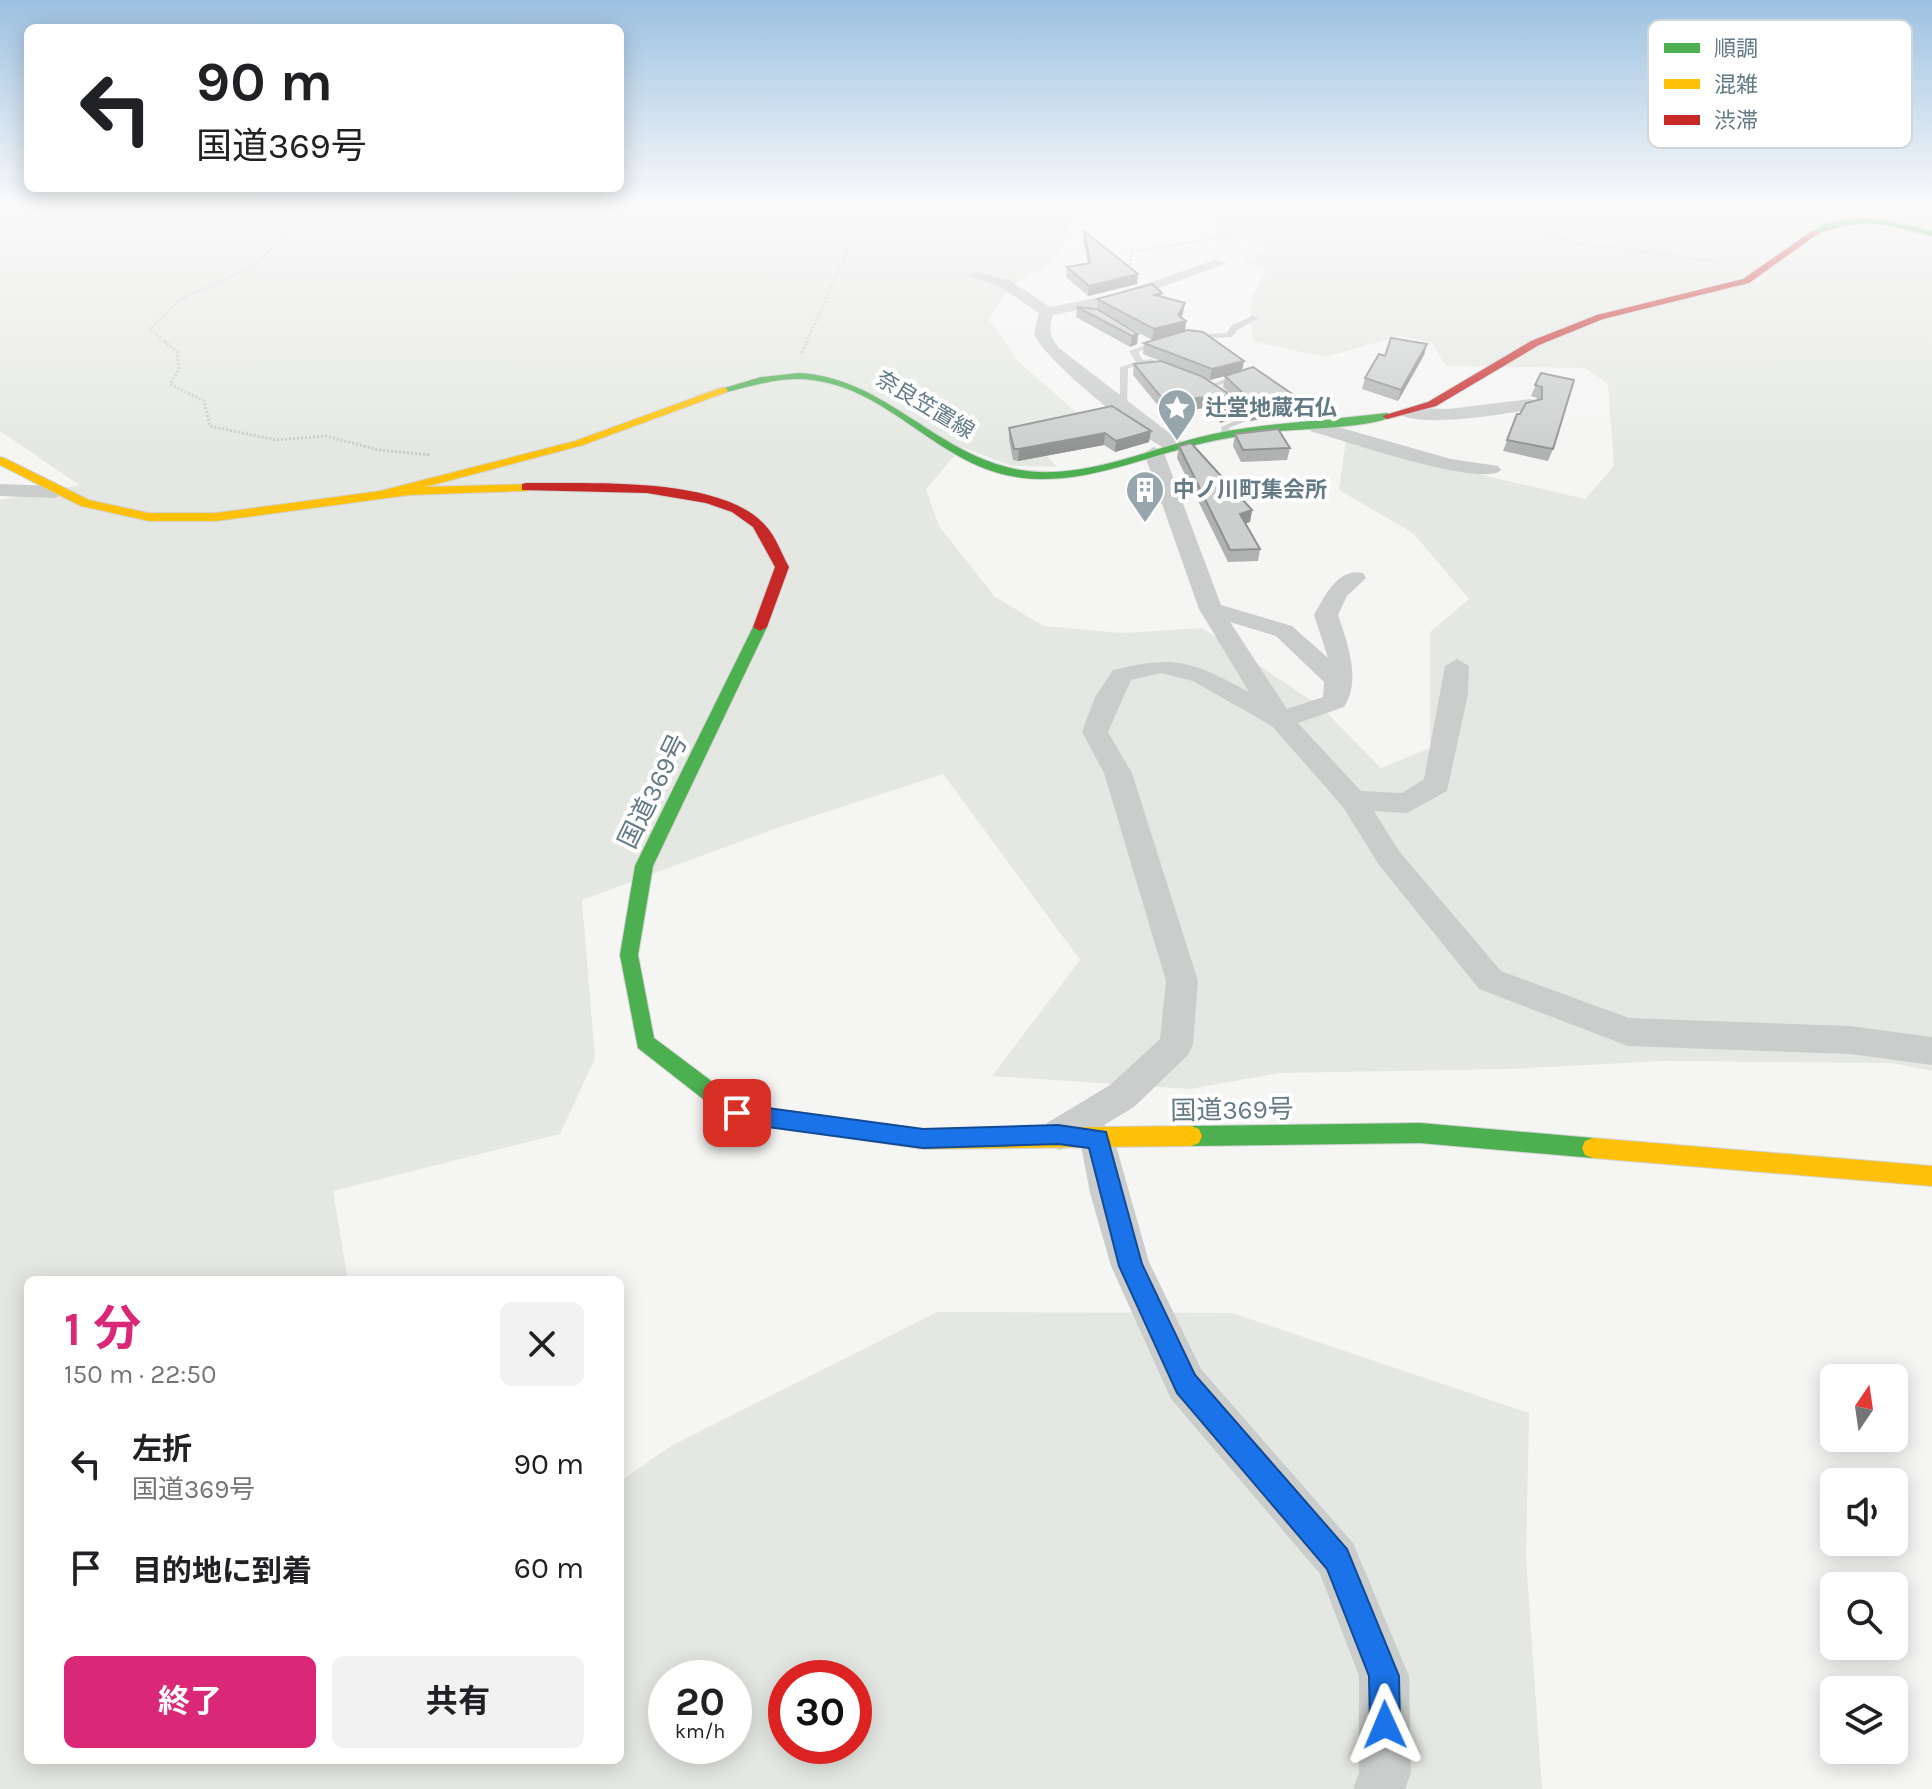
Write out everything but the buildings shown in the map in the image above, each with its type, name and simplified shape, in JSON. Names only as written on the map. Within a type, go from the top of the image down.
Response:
[{"type":"main road","name":"奈良笠置線","points":[[384,494],[608,435],[733,386],[785,376],[817,378],[845,386],[960,456],[1006,472],[1086,473],[1164,449],[1226,436],[1317,427],[1407,413],[1432,404],[1535,343],[1600,317],[1726,287]]},
{"type":"main road","name":"国道369号","points":[[0,460],[55,492],[116,511],[181,517],[268,511],[384,494],[572,487],[677,492],[727,507],[757,523],[782,567],[767,614],[644,866],[629,955],[645,1042],[737,1113],[923,1139],[1420,1133],[1932,1176]]},
{"type":"street","points":[[1012,287],[1053,310],[1119,298],[1153,287]]},
{"type":"street","points":[[1053,310],[1042,323],[1044,340],[1061,358],[1123,407],[1164,449],[1211,609],[1244,666],[1281,720],[1353,800],[1389,858],[1490,980],[1628,1032],[1850,1040],[1932,1051]]},
{"type":"street","points":[[1407,413],[1449,414],[1529,404]]},
{"type":"street","points":[[1317,427],[1450,465],[1491,470]]},
{"type":"street","points":[[0,490],[55,492]]},
{"type":"street","points":[[1355,578],[1338,592],[1326,615],[1342,665],[1335,701],[1281,720],[1202,676],[1161,666],[1122,675],[1108,697],[1095,732],[1118,773],[1182,981],[1176,1045],[1078,1137],[1109,1193],[1131,1266],[1186,1384],[1337,1559],[1384,1676],[1385,1773],[1379,1789]]},
{"type":"street","points":[[1211,609],[1284,631],[1337,680]]},
{"type":"street","points":[[1353,800],[1407,803],[1437,784],[1455,694],[1457,666]]},
{"type":"lane","points":[[1053,310],[1083,307],[1094,314]]},
{"type":"lane","points":[[1186,336],[1212,339],[1229,335],[1234,328],[1255,318]]},
{"type":"lane","points":[[1137,337],[1149,345]]},
{"type":"lane","points":[[1141,363],[1133,351],[1174,339]]},
{"type":"lane","points":[[1123,407],[1124,367],[1148,361],[1176,373]]},
{"type":"lane","points":[[1212,385],[1245,375]]},
{"type":"lane","points":[[1199,381],[1212,385],[1240,410],[1242,421],[1225,427],[1226,436]]},
{"type":"path","points":[[210,287],[179,300],[150,329],[177,352],[179,369],[170,384],[204,401],[210,426],[276,440],[326,436],[379,450],[439,455]]},
{"type":"path","points":[[785,376],[796,367],[831,287]]},
{"type":"shaded area","points":[[0,287],[1011,287],[989,319],[1018,361],[1079,415],[1024,431],[1057,467],[1012,466],[962,447],[926,489],[939,526],[995,597],[1044,626],[1122,633],[1202,628],[1320,706],[1381,768],[1430,748],[1430,632],[1469,599],[1413,533],[1339,490],[1346,440],[1393,446],[1482,475],[1585,499],[1614,466],[1608,384],[1585,368],[1446,366],[1431,342],[1399,336],[1326,357],[1254,342],[1252,305],[1257,287],[1932,287],[1932,1071],[1892,1063],[1664,1061],[1511,1069],[1279,1073],[1190,1089],[992,1076],[1080,960],[943,774],[774,829],[582,900],[595,1058],[560,1134],[333,1191],[347,1276],[24,1276],[24,1764],[624,1764],[624,1478],[671,1446],[937,1312],[1232,1313],[1529,1413],[1526,1558],[1542,1789],[0,1789],[0,500],[79,485],[0,431]]},
{"type":"traffic: fast","points":[[723,390],[786,377],[825,379],[877,400],[973,459],[999,469],[1050,476],[1095,470],[1183,444],[1228,435],[1387,416]]},
{"type":"traffic: fast","points":[[760,627],[644,866],[629,955],[645,1042],[737,1113],[789,1120]]},
{"type":"traffic: fast","points":[[1191,1136],[1420,1133],[1593,1148]]},
{"type":"traffic: slow","points":[[384,494],[579,443],[723,390]]},
{"type":"traffic: slow","points":[[0,460],[85,503],[149,517],[216,517],[410,491],[526,487]]},
{"type":"traffic: slow","points":[[789,1120],[923,1139],[1191,1136]]},
{"type":"traffic: slow","points":[[1593,1148],[1932,1176]]},
{"type":"traffic: jam","points":[[1387,416],[1432,404],[1535,343],[1600,317],[1720,287]]},
{"type":"traffic: jam","points":[[526,487],[647,489],[710,500],[736,510],[761,528],[782,567],[760,627]]},
{"type":"place","name":"辻堂地蔵石仏","points":[[1177,442]]},
{"type":"place","name":"中ノ川町集会所","points":[[1145,524]]},
{"type":"route","points":[[737,1113],[923,1139],[1058,1135],[1098,1139],[1109,1193],[1131,1266],[1186,1384],[1337,1559],[1384,1676],[1385,1725]]}]
